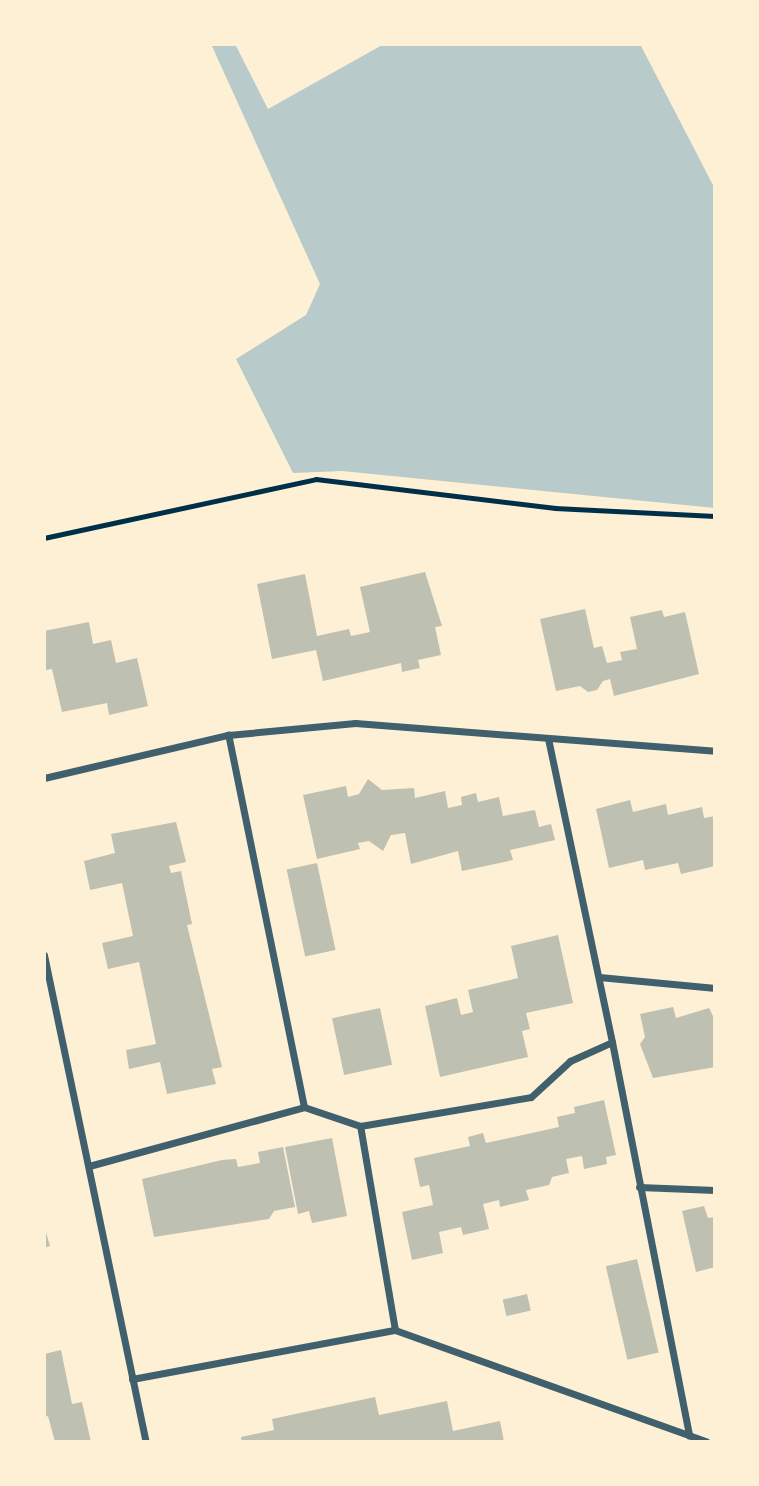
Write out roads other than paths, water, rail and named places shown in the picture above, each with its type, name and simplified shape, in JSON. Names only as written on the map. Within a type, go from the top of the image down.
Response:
[{"type":"street","points":[[44,778],[228,735],[355,723],[715,751]]},
{"type":"street","points":[[228,735],[304,1107]]},
{"type":"street","points":[[548,739],[599,977],[689,1436]]},
{"type":"street","points":[[44,955],[146,1442]]},
{"type":"street","points":[[599,977],[715,988]]},
{"type":"street","points":[[89,1166],[304,1107],[360,1126],[531,1097],[570,1061],[612,1042]]},
{"type":"street","points":[[360,1126],[395,1330]]},
{"type":"street","points":[[639,1187],[715,1190]]},
{"type":"street","points":[[132,1379],[395,1330],[707,1442]]}]
